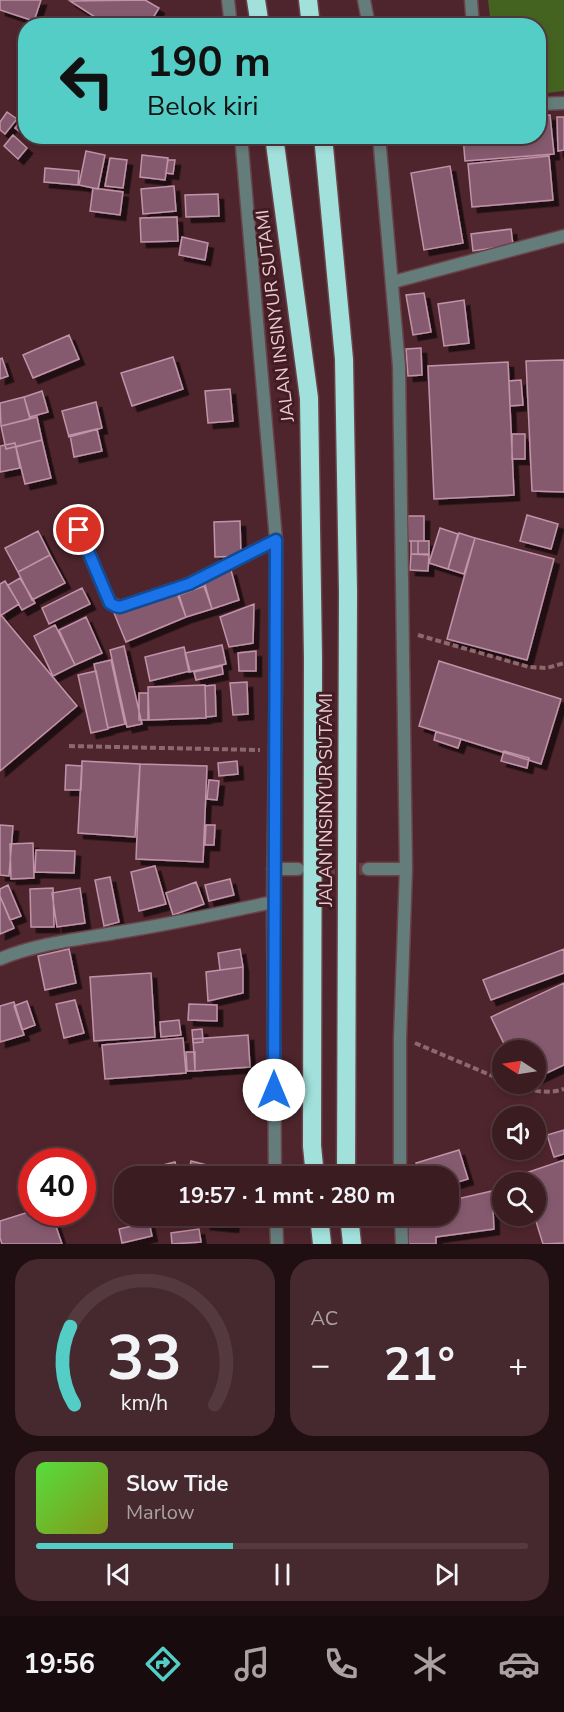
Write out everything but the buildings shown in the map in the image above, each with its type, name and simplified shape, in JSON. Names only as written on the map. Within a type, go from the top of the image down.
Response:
[{"type":"highway","points":[[256,0],[259,18]]},
{"type":"highway","points":[[308,0],[310,18]]},
{"type":"highway","name":"JALAN INSINYUR SUTAMI","points":[[275,144],[309,398],[313,658],[312,1146],[314,1166]]},
{"type":"highway","name":"JALAN INSINYUR SUTAMI","points":[[324,144],[344,359],[348,592],[346,1166]]},
{"type":"highway","points":[[320,1226],[322,1244]]},
{"type":"highway","points":[[350,1226],[352,1244]]},
{"type":"street","points":[[228,0],[230,18]]},
{"type":"street","points":[[364,0],[367,18]]},
{"type":"street","points":[[471,0],[472,18]]},
{"type":"street","points":[[546,104],[564,103]]},
{"type":"street","points":[[242,144],[276,540],[273,869],[275,1166]]},
{"type":"street","points":[[380,144],[399,366],[406,869],[400,1038],[400,1166]]},
{"type":"street","points":[[393,282],[564,236]]},
{"type":"street","points":[[79,530],[110,603],[120,607],[189,584],[276,540]]},
{"type":"street","points":[[273,869],[298,869]]},
{"type":"street","points":[[368,869],[406,869]]},
{"type":"street","points":[[0,959],[50,945],[191,920],[273,902]]},
{"type":"street","points":[[276,1226],[277,1244]]},
{"type":"street","points":[[401,1226],[402,1244]]},
{"type":"path","points":[[403,631],[530,667],[547,668],[564,663]]},
{"type":"path","points":[[69,746],[275,751]]},
{"type":"path","points":[[400,1038],[492,1076]]},
{"type":"path","points":[[546,1091],[564,1089]]},
{"type":"green space","points":[[488,0],[564,0],[564,91],[546,93],[546,18],[490,18]]},
{"type":"tunnel","points":[[305,869],[368,869]]},
{"type":"route","points":[[79,530],[110,603],[120,607],[189,584],[276,540],[274,1090]]}]
